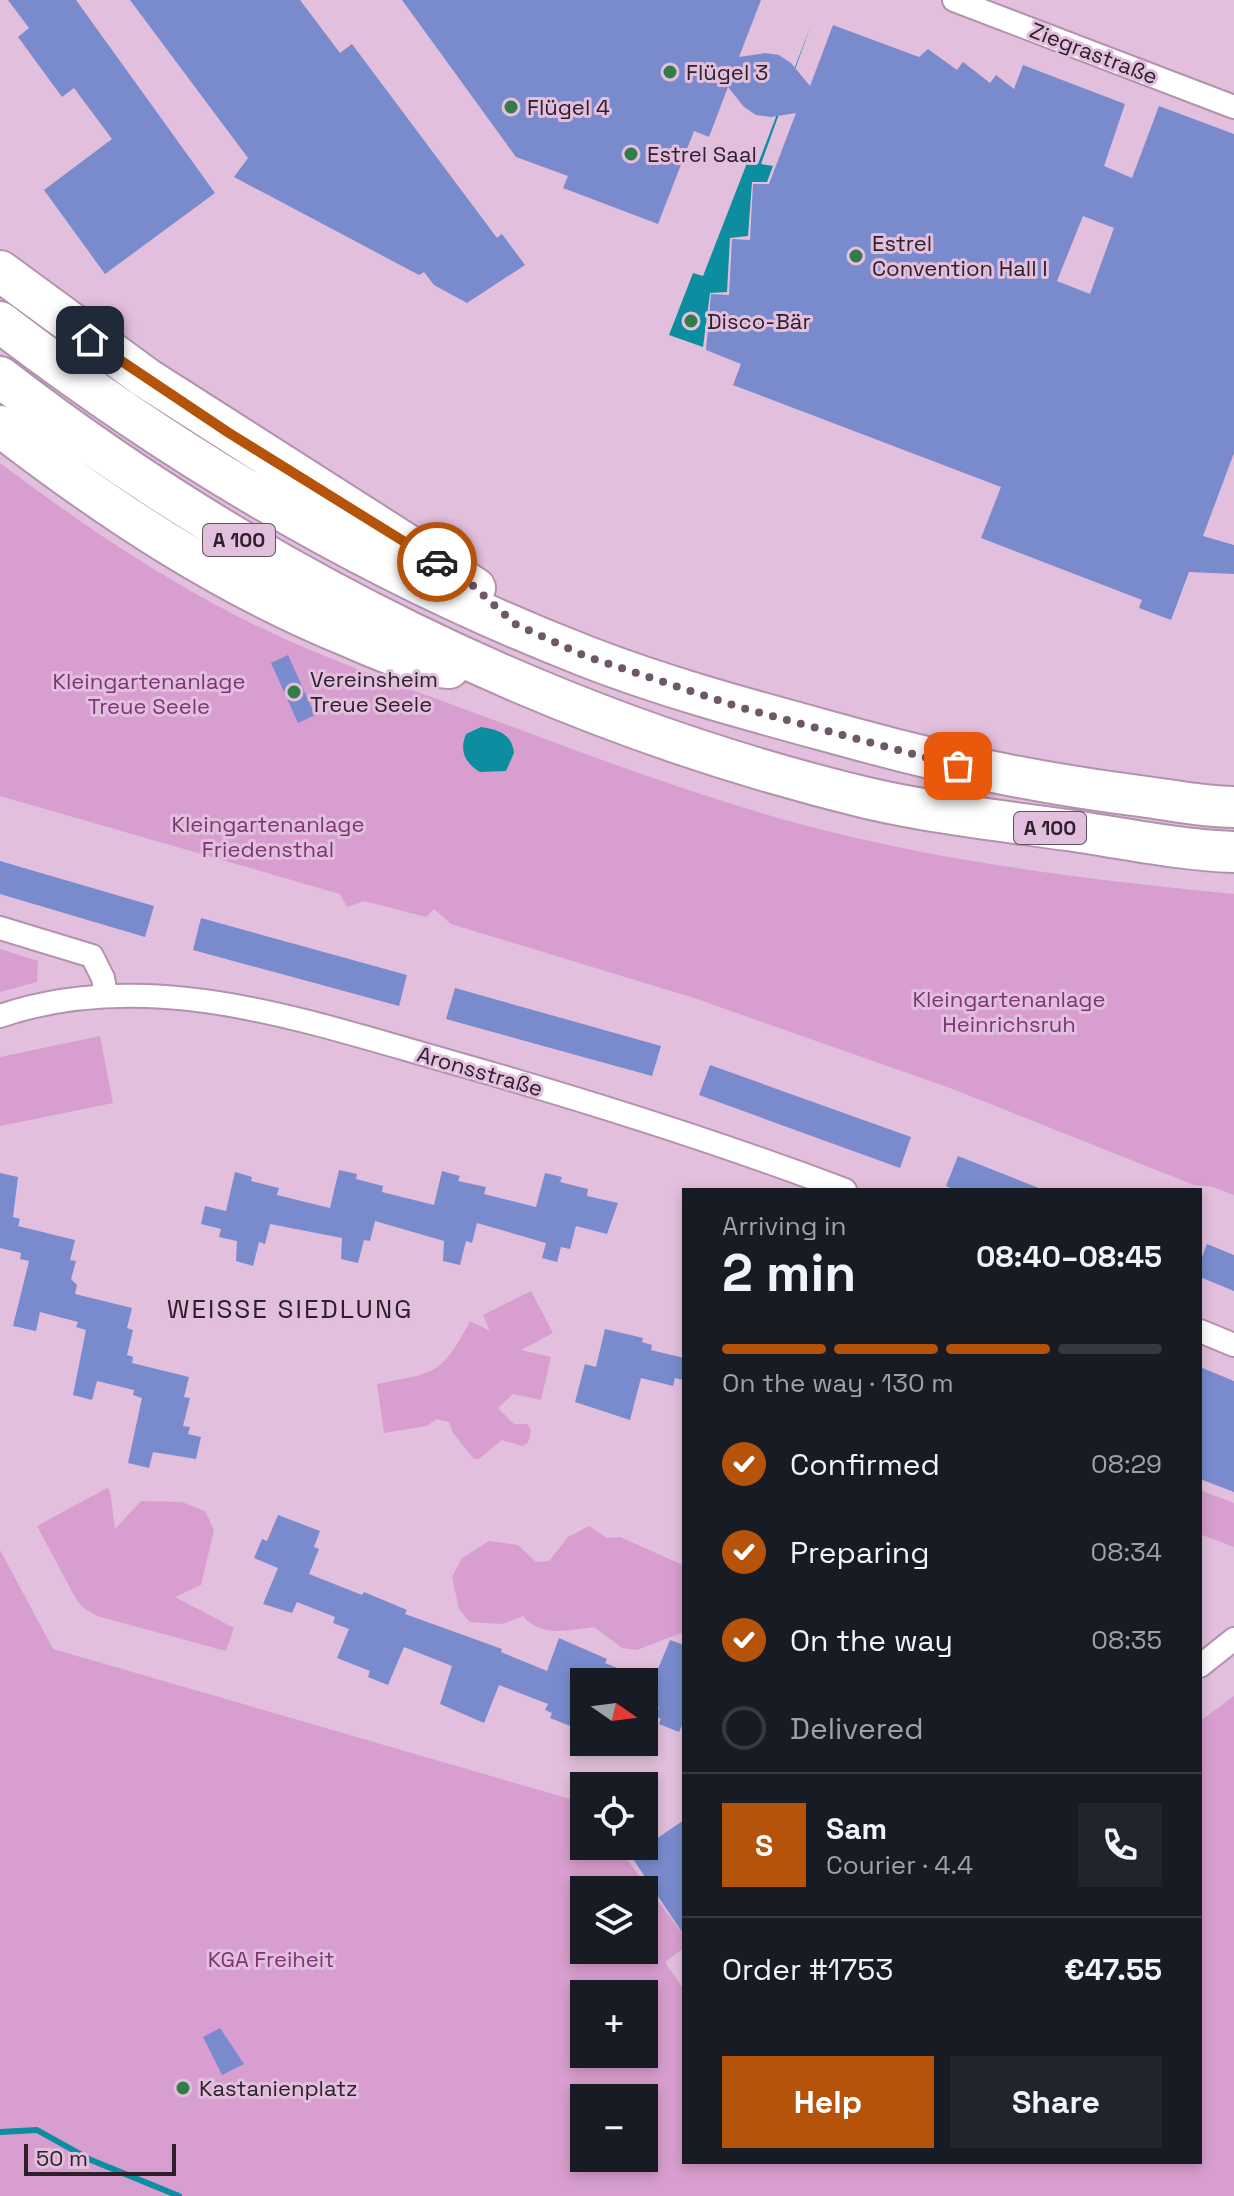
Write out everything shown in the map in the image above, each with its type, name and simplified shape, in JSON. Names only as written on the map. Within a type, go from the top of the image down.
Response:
[{"type":"highway","points":[[0,271],[157,386],[470,583],[515,624]]},
{"type":"highway","name":"A 100","points":[[0,322],[173,446],[255,497],[332,540],[468,608],[515,624],[585,656],[742,708],[984,773],[1234,807]]},
{"type":"highway","name":"A 100","points":[[0,377],[91,447],[308,581],[496,671],[658,736],[868,798],[1000,821],[1234,852]]},
{"type":"highway","points":[[0,426],[137,525],[278,608],[376,648],[440,668],[496,671]]},
{"type":"street","name":"Ziegrastraße","points":[[954,0],[1234,107]]},
{"type":"street","points":[[0,928],[92,956],[103,978],[106,995]]},
{"type":"street","name":"Aronsstraße","points":[[0,1016],[51,1003],[106,995],[185,998],[311,1023],[656,1124],[839,1188]]},
{"type":"street","points":[[1202,1332],[1234,1345]]},
{"type":"street","points":[[1202,1664],[1234,1639]]},
{"type":"green space","points":[[0,463],[132,556],[250,623],[355,668],[662,781],[785,820],[927,853],[1080,877],[1234,894],[1234,1195],[1213,1187],[1194,1185],[950,1088],[694,998],[451,924],[434,909],[426,917],[364,901],[347,907],[340,894],[0,796]],"holes":[[[481,727],[507,735],[514,753],[480,772]]]},
{"type":"green space","points":[[0,949],[38,961],[37,982],[0,992]]},
{"type":"green space","points":[[100,1036],[113,1103],[0,1126],[0,1057]]},
{"type":"green space","points":[[531,1291],[553,1333],[521,1350],[551,1357],[541,1400],[513,1394],[498,1408],[514,1424],[527,1424],[531,1430],[528,1443],[522,1446],[502,1440],[479,1459],[474,1459],[453,1433],[449,1422],[437,1419],[427,1426],[384,1433],[377,1384],[435,1369],[452,1352],[470,1321],[490,1331],[483,1315]]},
{"type":"green space","points":[[107,1488],[115,1529],[141,1501],[182,1502],[205,1511],[214,1530],[201,1585],[175,1597],[234,1628],[226,1651],[97,1616],[82,1607],[37,1526]]},
{"type":"green space","points":[[1202,1491],[1234,1503],[1234,1547],[1202,1535]]},
{"type":"green space","points":[[589,1526],[607,1538],[620,1537],[682,1565],[682,1633],[637,1650],[622,1648],[594,1627],[547,1630],[530,1623],[523,1616],[502,1624],[470,1622],[459,1609],[452,1577],[462,1558],[489,1541],[518,1545],[536,1562],[549,1561],[568,1537]]},
{"type":"green space","name":"KGA Freiheit","points":[[0,1550],[53,1649],[570,1799],[570,1860],[627,1860],[639,1876],[570,1876],[570,1964],[658,1964],[658,1901],[682,1933],[682,1949],[665,1962],[682,1987],[682,2164],[1202,2164],[1202,1720],[1234,1696],[1234,2196],[0,2196]]},
{"type":"water","points":[[811,25],[761,164],[773,166],[767,182],[752,182],[748,236],[730,238],[727,292],[710,293],[703,347],[669,335],[693,273],[703,276],[747,163],[758,164]]},
{"type":"water","points":[[481,727],[498,731],[513,746],[514,753],[506,771],[480,772],[467,761],[463,751],[466,734]]},
{"type":"building","points":[[8,0],[76,0],[215,193],[105,274],[44,190],[112,139],[74,88],[62,97],[18,37],[29,28]]},
{"type":"building","points":[[130,0],[300,0],[340,53],[352,44],[497,238],[502,234],[525,265],[467,303],[434,285],[424,272],[419,275],[234,177],[248,158]]},
{"type":"building","points":[[402,0],[761,0],[739,57],[765,53],[779,55],[791,63],[810,86],[833,25],[919,57],[928,49],[957,70],[963,62],[990,83],[996,75],[1014,89],[1023,65],[1125,104],[1104,166],[1132,178],[1159,106],[1234,134],[1234,453],[1203,536],[1234,545],[1234,574],[1189,572],[1171,620],[1139,608],[1142,600],[981,538],[1001,487],[733,385],[741,364],[706,350],[711,294],[729,295],[732,239],[750,240],[753,184],[769,184],[796,113],[771,117],[756,115],[744,107],[728,87],[709,137],[694,131],[658,224],[563,188],[568,176],[516,157]],"holes":[[[1083,216],[1114,228],[1090,294],[1057,281]]]},
{"type":"building","name":"Vereinsheim Treue Seele","points":[[288,655],[315,715],[298,723],[271,663]]},
{"type":"building","points":[[0,861],[154,906],[145,937],[0,894]]},
{"type":"building","points":[[201,918],[407,975],[399,1006],[193,950]]},
{"type":"building","points":[[455,988],[661,1046],[652,1076],[446,1019]]},
{"type":"building","points":[[710,1065],[911,1137],[900,1168],[699,1095]]},
{"type":"building","points":[[958,1156],[1038,1188],[951,1188],[946,1186]]},
{"type":"building","points":[[339,1170],[357,1174],[356,1179],[383,1186],[382,1192],[434,1205],[442,1171],[460,1176],[458,1181],[486,1187],[484,1194],[536,1207],[545,1173],[562,1177],[560,1182],[588,1189],[587,1196],[618,1203],[607,1234],[576,1226],[570,1249],[561,1247],[557,1262],[542,1258],[546,1243],[477,1223],[472,1243],[466,1241],[460,1265],[443,1261],[444,1241],[375,1221],[370,1241],[364,1240],[358,1263],[341,1259],[342,1238],[270,1224],[265,1244],[259,1242],[253,1266],[236,1261],[237,1241],[219,1237],[221,1229],[201,1224],[205,1206],[226,1211],[235,1172],[252,1177],[251,1181],[279,1188],[277,1195],[330,1208]]},
{"type":"building","points":[[0,1173],[18,1177],[13,1217],[20,1219],[18,1226],[75,1240],[70,1260],[76,1261],[71,1279],[77,1285],[75,1294],[132,1308],[127,1328],[133,1330],[127,1355],[133,1357],[132,1363],[189,1377],[184,1397],[190,1398],[183,1426],[190,1427],[188,1434],[201,1437],[196,1459],[153,1452],[149,1468],[128,1463],[142,1398],[133,1395],[134,1390],[97,1381],[92,1400],[73,1395],[86,1330],[76,1327],[78,1322],[40,1312],[36,1331],[13,1326],[29,1261],[20,1259],[21,1253],[0,1248]]},
{"type":"building","points":[[1207,1244],[1234,1255],[1234,1291],[1202,1278],[1202,1257]]},
{"type":"building","points":[[605,1329],[643,1338],[642,1342],[652,1345],[651,1350],[682,1358],[682,1380],[675,1378],[673,1386],[641,1378],[630,1420],[575,1402],[585,1364],[596,1367]]},
{"type":"building","points":[[1202,1368],[1234,1381],[1234,1492],[1202,1480]]},
{"type":"building","points":[[278,1515],[320,1531],[314,1547],[319,1549],[309,1574],[362,1595],[364,1592],[407,1610],[405,1614],[502,1649],[501,1652],[547,1671],[559,1638],[607,1659],[605,1663],[617,1668],[570,1668],[570,1726],[550,1718],[552,1713],[545,1710],[548,1704],[499,1685],[484,1723],[440,1704],[452,1666],[404,1647],[388,1685],[368,1677],[370,1671],[337,1658],[349,1629],[333,1623],[335,1617],[297,1602],[292,1613],[263,1604],[278,1568],[254,1558],[262,1539],[267,1541]]},
{"type":"building","points":[[670,1640],[682,1644],[682,1725],[679,1732],[659,1724],[658,1669]]},
{"type":"building","points":[[682,1821],[682,1932],[658,1896],[658,1876],[644,1876],[634,1860],[658,1860],[658,1838]]},
{"type":"building","points":[[220,2028],[244,2064],[222,2075],[203,2037]]},
{"type":"waterway","points":[[0,2132],[37,2130],[91,2160],[179,2196]]},
{"type":"way so far","points":[[437,562],[470,583],[515,624],[585,656],[742,708],[958,766]]},
{"type":"place","name":"Flügel 3","points":[[670,72]]},
{"type":"place","name":"Flügel 4","points":[[511,107]]},
{"type":"place","name":"Estrel Saal","points":[[631,154]]},
{"type":"place","name":"Estrel Convention Hall I","points":[[856,256]]},
{"type":"place","name":"Disco-Bär","points":[[691,321]]},
{"type":"place","name":"Vereinsheim Treue Seele","points":[[294,692]]},
{"type":"place","name":"Kastanienplatz","points":[[183,2088]]},
{"type":"district","name":"WEISSE SIEDLUNG","points":[[290,1309]]},
{"type":"route","points":[[90,340],[229,433],[437,562]]},
{"type":"park label","name":"Kleingartenanlage Treue Seele","points":[[149,694]]},
{"type":"park label","name":"Kleingartenanlage Friedensthal","points":[[268,836]]},
{"type":"park label","name":"Kleingartenanlage Heinrichsruh","points":[[1009,1012]]}]
